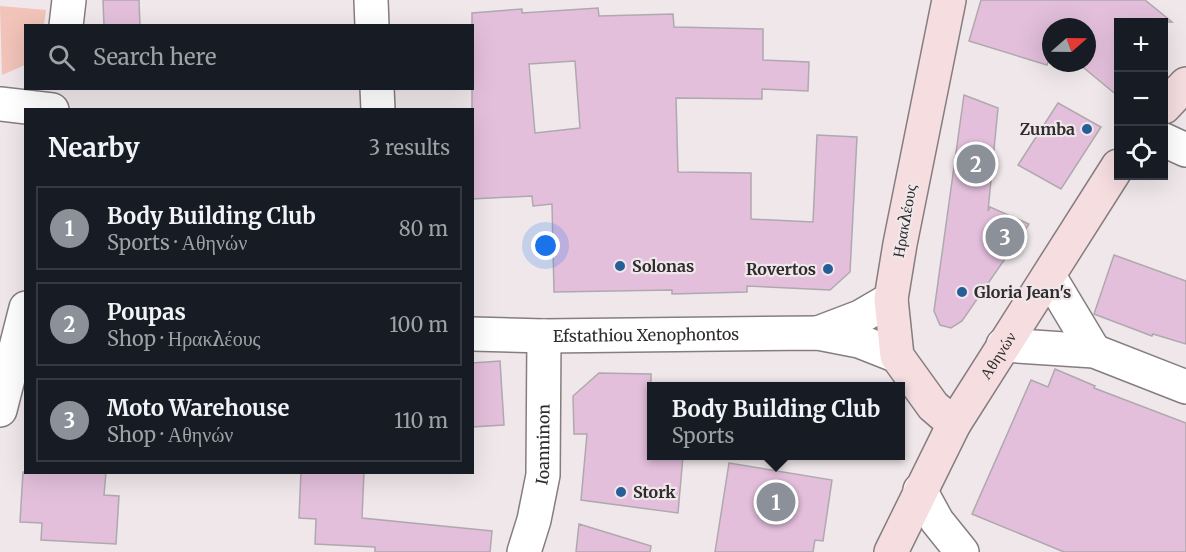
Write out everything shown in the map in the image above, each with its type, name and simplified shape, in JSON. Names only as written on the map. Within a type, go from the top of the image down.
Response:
[{"type":"main road","name":"Ηρακλέους","points":[[948,0],[891,299],[897,356],[933,406],[954,424]]},
{"type":"main road","points":[[1168,103],[1186,84]]},
{"type":"main road","name":"Αθηνών","points":[[891,552],[954,424],[1114,174]]},
{"type":"street","points":[[66,24],[69,0]]},
{"type":"street","points":[[371,0],[372,24]]},
{"type":"street","points":[[53,108],[57,90]]},
{"type":"street","points":[[376,90],[378,108]]},
{"type":"street","points":[[0,104],[35,108]]},
{"type":"street","points":[[1168,142],[1186,150]]},
{"type":"street","points":[[1049,276],[1094,351]]},
{"type":"street","name":"Efstathiou Xenophontos","points":[[818,333],[860,317],[891,299]]},
{"type":"street","points":[[0,410],[24,314]]},
{"type":"street","name":"Efstathiou Xenophontos","points":[[474,334],[544,336],[818,333],[859,341],[897,356]]},
{"type":"street","name":"Ioanninon","points":[[524,552],[534,520],[543,475],[544,336]]},
{"type":"street","points":[[1003,345],[1094,351],[1186,387]]},
{"type":"street","points":[[920,490],[937,521],[962,552]]},
{"type":"shaded area","points":[[0,6],[46,10],[44,24],[24,24],[24,65],[2,75]]},
{"type":"building","points":[[103,0],[139,0],[140,24],[104,24]]},
{"type":"building","points":[[981,0],[1145,0],[1167,18],[1114,18],[1114,93],[1089,72],[1096,72],[1096,18],[1042,18],[1042,63],[969,41]]},
{"type":"building","points":[[598,8],[599,16],[673,14],[674,27],[763,29],[763,60],[809,62],[808,91],[762,89],[762,99],[676,98],[678,172],[751,173],[751,219],[813,222],[817,135],[857,137],[850,272],[830,290],[747,286],[747,292],[672,294],[672,290],[554,292],[552,204],[533,206],[532,196],[474,199],[472,90],[474,90],[474,24],[472,24],[472,13],[522,9],[522,13]],"holes":[[[575,61],[580,128],[535,133],[529,64]]]},
{"type":"building","points":[[964,95],[998,108],[988,211],[990,207],[1029,224],[962,321],[951,328],[940,325],[934,311]]},
{"type":"building","points":[[1058,103],[1101,127],[1061,189],[1018,165]]},
{"type":"building","points":[[1114,255],[1186,281],[1186,344],[1153,334],[1152,336],[1094,314]]},
{"type":"building","points":[[500,361],[504,425],[474,427],[474,363]]},
{"type":"building","points":[[1055,369],[1095,386],[1094,388],[1186,423],[1186,552],[1064,552],[972,514],[1031,380],[1048,387]]},
{"type":"building","points":[[599,373],[651,374],[651,382],[647,382],[647,460],[683,460],[678,513],[581,500],[587,434],[574,434],[573,396]]},
{"type":"building","points":[[729,463],[832,480],[823,541],[815,540],[813,552],[715,552]]},
{"type":"building","points":[[23,472],[24,474],[106,474],[104,495],[119,496],[116,544],[41,540],[42,523],[20,522]]},
{"type":"building","points":[[301,474],[364,474],[362,518],[492,531],[490,552],[375,552],[375,547],[315,544],[316,519],[299,518]]},
{"type":"building","points":[[579,524],[651,546],[650,552],[576,552]]},
{"type":"place","name":"Zumba","points":[[1087,129]]},
{"type":"place","name":"Poupas","points":[[976,164]]},
{"type":"place","name":"Moto Warehouse","points":[[1005,237]]},
{"type":"place","name":"Solonas","points":[[620,266]]},
{"type":"place","name":"Rovertos","points":[[828,269]]},
{"type":"place","name":"Gloria Jean's","points":[[962,292]]},
{"type":"place","name":"Stork","points":[[621,492]]},
{"type":"place","name":"Body Building Club","points":[[776,502]]}]
